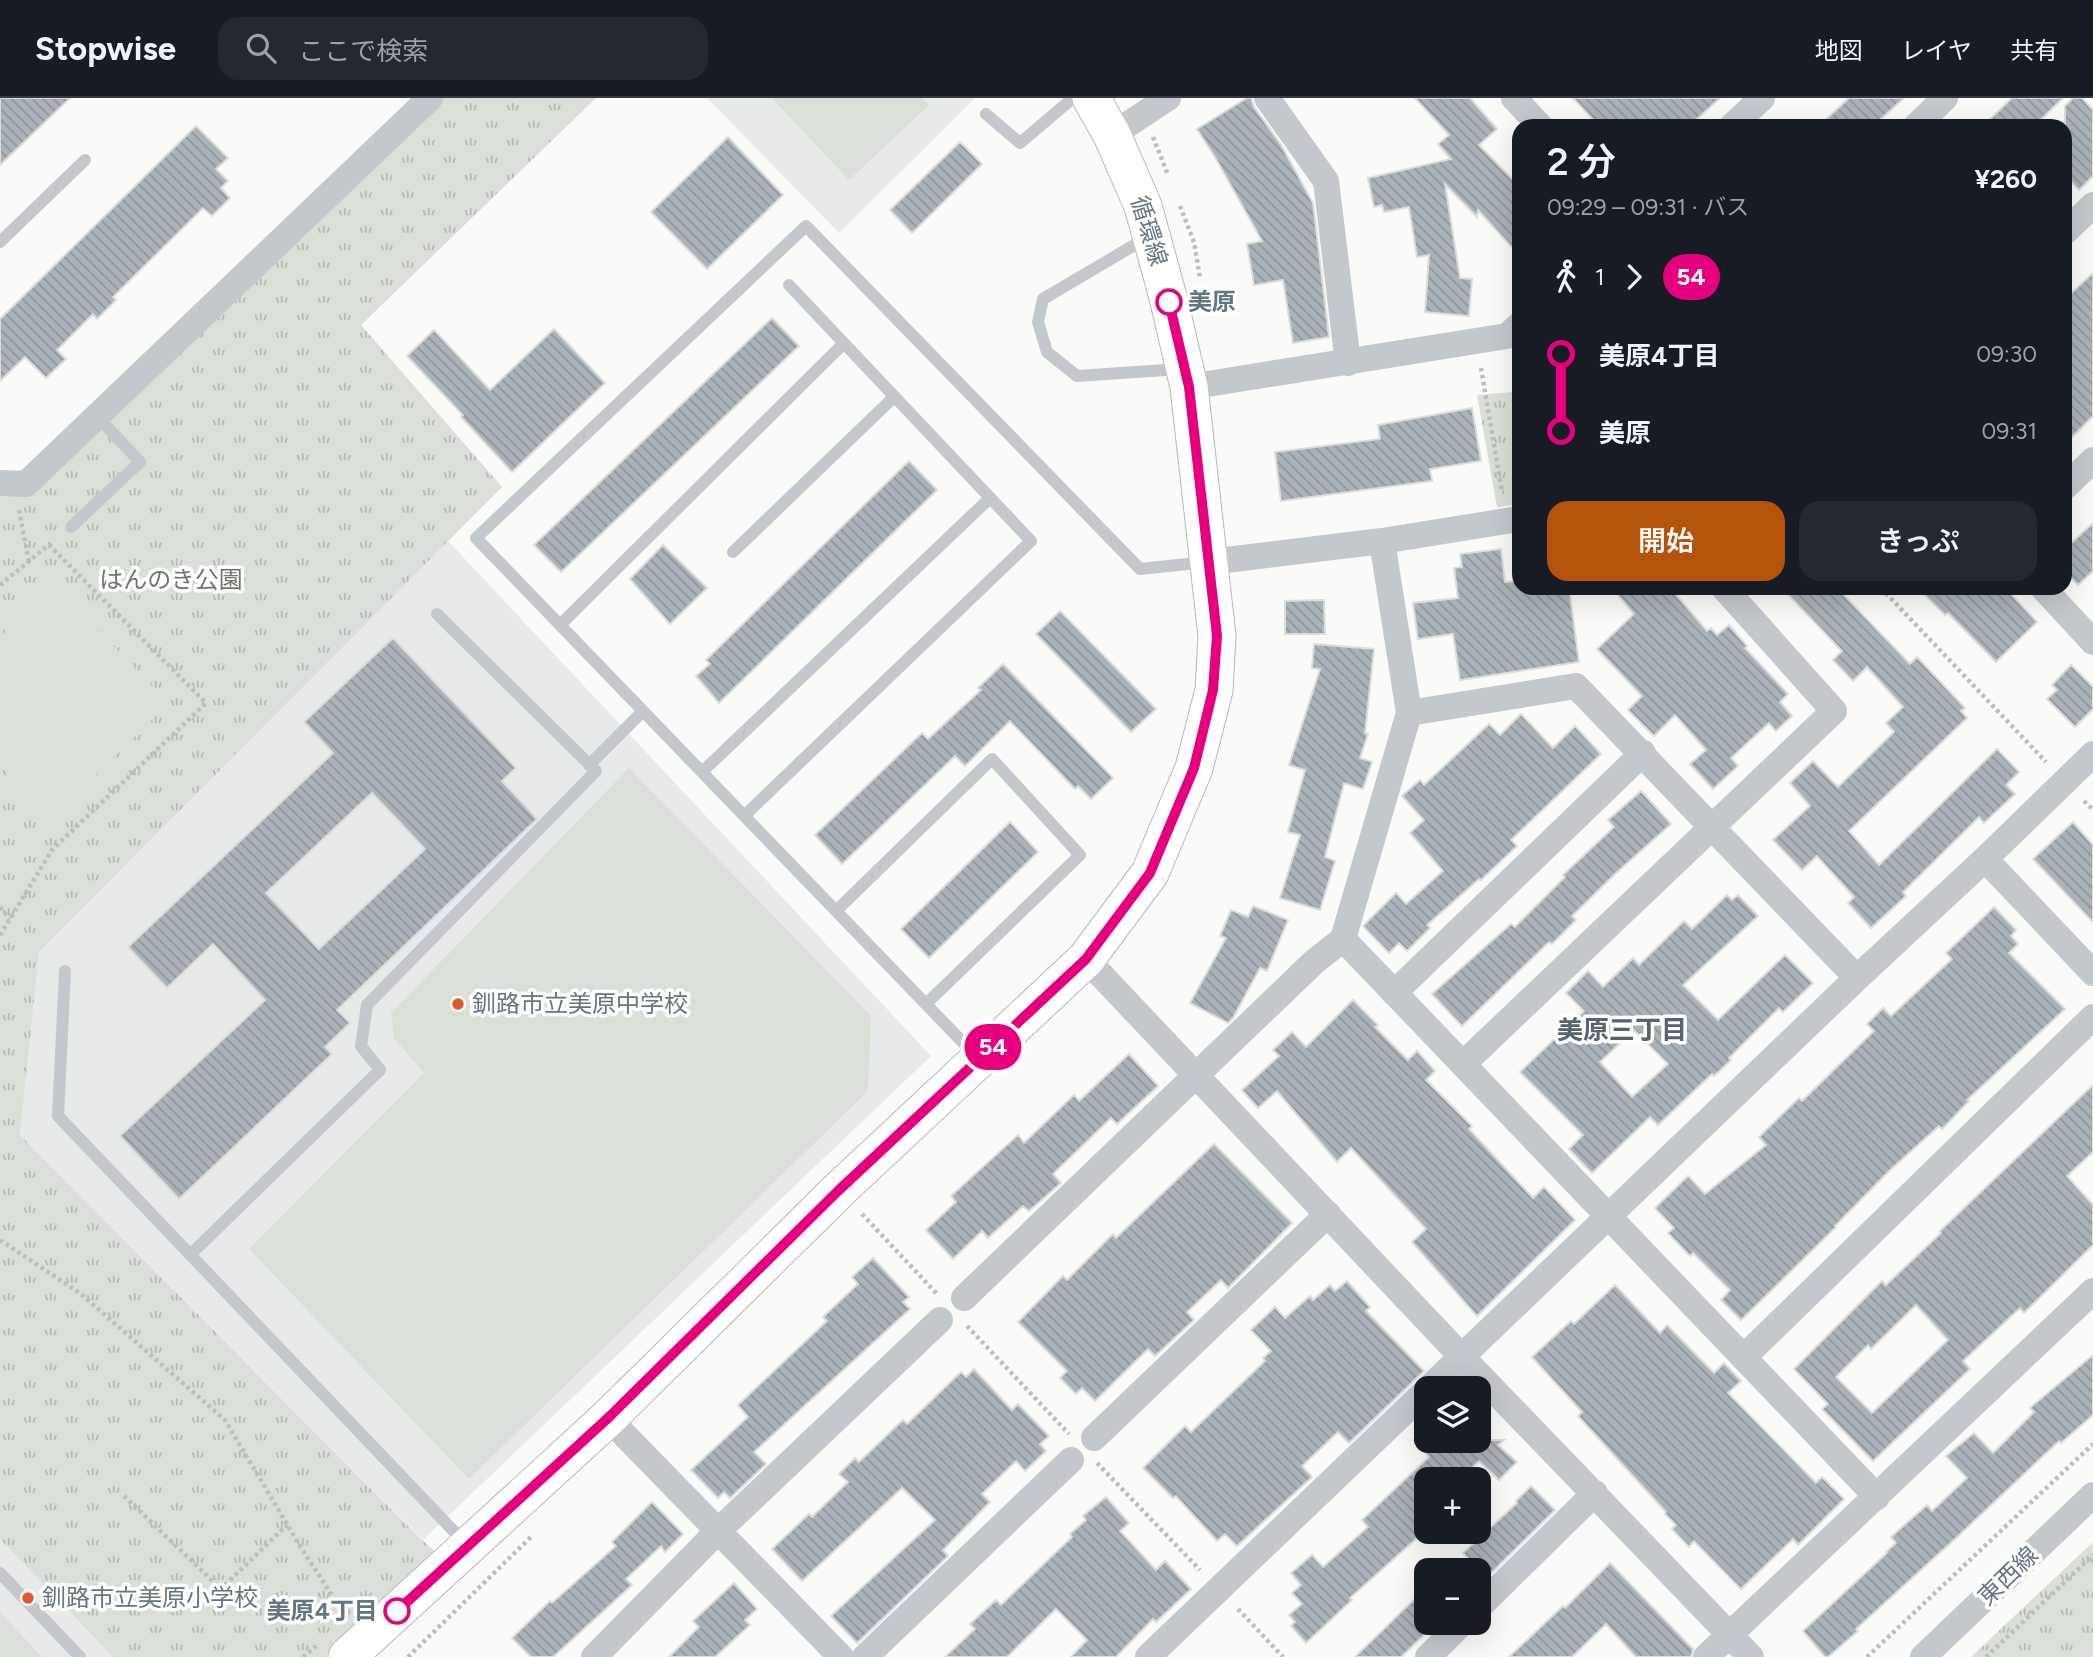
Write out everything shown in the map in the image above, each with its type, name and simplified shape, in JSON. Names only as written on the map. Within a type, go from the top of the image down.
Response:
[{"type":"street","points":[[8,491],[26,484],[429,98]]},
{"type":"street","name":"循環線","points":[[355,1650],[608,1418],[839,1190],[1086,959],[1150,873],[1194,768],[1213,690],[1217,636],[1187,378],[1143,206],[1112,135],[1091,98]]},
{"type":"street","points":[[1112,135],[1168,98]]},
{"type":"street","points":[[1267,98],[1326,181],[1348,363]]},
{"type":"street","points":[[1514,98],[1534,119]]},
{"type":"street","points":[[1740,119],[1762,98]]},
{"type":"street","points":[[1923,119],[1945,98]]},
{"type":"street","points":[[2072,225],[2093,205]]},
{"type":"street","points":[[1187,378],[1348,363],[1507,337],[1512,332]]},
{"type":"street","points":[[2072,480],[2093,460]]},
{"type":"street","points":[[1210,562],[1382,541],[1512,520]]},
{"type":"street","points":[[594,1657],[717,1532],[1314,962],[1343,939],[1409,713],[1382,541]]},
{"type":"street","points":[[1463,1065],[1834,711],[1730,595]]},
{"type":"street","points":[[2049,595],[2093,642]]},
{"type":"street","points":[[1409,713],[1576,686],[1857,978]]},
{"type":"street","points":[[1394,993],[1643,753]]},
{"type":"street","points":[[1442,1376],[2093,754]]},
{"type":"street","points":[[1985,859],[2093,974]]},
{"type":"street","points":[[1343,939],[1745,1356],[1877,1497]]},
{"type":"street","points":[[1086,959],[1462,1357],[1751,1657]]},
{"type":"street","points":[[1745,1356],[2093,1017]]},
{"type":"street","points":[[865,1657],[1328,1214]]},
{"type":"street","points":[[1706,1657],[2093,1291]]},
{"type":"street","points":[[1148,1657],[1414,1402]]},
{"type":"street","points":[[608,1418],[841,1657]]},
{"type":"street","points":[[1491,1595],[1595,1493]]},
{"type":"street","name":"東西線","points":[[1923,1657],[2093,1495]]},
{"type":"street","points":[[1428,1657],[1450,1635]]},
{"type":"lane","points":[[986,114],[1020,143],[1073,98]]},
{"type":"lane","points":[[0,242],[85,160]]},
{"type":"lane","points":[[980,1060],[476,538],[806,226],[1140,569],[1210,562]]},
{"type":"lane","points":[[1151,235],[1043,299],[1038,322],[1047,352],[1077,376],[1187,378]]},
{"type":"lane","points":[[744,816],[1031,541],[789,285]]},
{"type":"lane","points":[[560,625],[844,344]]},
{"type":"lane","points":[[733,552],[894,397]]},
{"type":"lane","points":[[71,527],[140,462],[97,416]]},
{"type":"lane","points":[[702,772],[990,498]]},
{"type":"lane","points":[[190,1255],[380,1070],[361,1046],[367,1005],[596,771],[437,614]]},
{"type":"lane","points":[[589,765],[643,711]]},
{"type":"lane","points":[[836,911],[992,759],[1080,855],[926,1004]]},
{"type":"lane","points":[[65,971],[58,1116],[468,1546]]},
{"type":"lane","points":[[0,1573],[80,1657]]},
{"type":"path","points":[[1480,365],[1502,492],[1511,491]]},
{"type":"path","points":[[8,491],[29,562]]},
{"type":"path","points":[[0,585],[49,545],[206,703],[52,850],[0,935]]},
{"type":"path","points":[[1888,595],[2093,810]]},
{"type":"path","points":[[0,908],[10,919]]},
{"type":"path","points":[[839,1190],[1283,1657]]},
{"type":"path","points":[[0,1240],[81,1294],[225,1420],[287,1525],[355,1650]]},
{"type":"path","points":[[1867,1657],[2093,1444]]},
{"type":"path","points":[[124,1496],[222,1589],[287,1525]]},
{"type":"path","points":[[1986,1657],[2093,1555]]},
{"type":"shaded area","points":[[707,98],[975,98],[839,233]]},
{"type":"shaded area","name":"釧路市立美原中学校","points":[[448,541],[931,1056],[423,1540],[20,1135],[39,952]]},
{"type":"shaded area","name":"釧路市立美原小学校","points":[[0,1539],[113,1657],[0,1657]]},
{"type":"green space","name":"はんのき公園","points":[[430,98],[596,98],[361,325],[502,487],[39,952],[20,1135],[422,1540],[450,1564],[347,1657],[113,1657],[0,1539],[0,483],[26,484]]},
{"type":"green space","points":[[772,98],[922,98],[929,105],[849,180]]},
{"type":"green space","points":[[1512,392],[1512,505],[1497,507],[1477,395]]},
{"type":"green space","points":[[53,585],[169,703],[51,819],[0,766],[0,637]]},
{"type":"green space","points":[[629,768],[871,1016],[868,1091],[469,1479],[249,1249],[424,1073],[394,1038],[391,1013]]},
{"type":"green space","points":[[2093,1542],[2093,1657],[1971,1657]]},
{"type":"green space","points":[[0,1612],[42,1657],[0,1657]]},
{"type":"building","points":[[0,98],[70,98],[0,165]]},
{"type":"building","points":[[1251,98],[1254,107],[1281,145],[1313,203],[1329,337],[1293,343],[1283,280],[1254,285],[1247,244],[1262,241],[1197,129]]},
{"type":"building","points":[[1415,98],[1470,98],[1497,129],[1479,145],[1512,179],[1512,247],[1478,210],[1477,217],[1445,184],[1460,278],[1472,279],[1469,316],[1425,312],[1429,255],[1417,257],[1409,207],[1384,212],[1382,205],[1374,207],[1368,178],[1451,159],[1438,144],[1449,135]]},
{"type":"building","points":[[1573,98],[1720,98],[1697,119],[1592,119]]},
{"type":"building","points":[[1849,98],[1904,98],[1881,119],[1826,119]]},
{"type":"building","points":[[2012,98],[2063,98],[2041,119],[1990,119]]},
{"type":"building","points":[[2073,98],[2082,98],[2093,110],[2093,176],[2079,190],[2072,182],[2072,119],[2065,119],[2065,106]]},
{"type":"building","points":[[196,126],[228,158],[216,169],[228,181],[221,188],[230,198],[212,216],[203,208],[113,297],[116,300],[97,319],[93,314],[57,350],[66,359],[46,378],[25,357],[0,381],[0,319]]},
{"type":"building","points":[[728,137],[783,195],[707,269],[651,212]]},
{"type":"building","points":[[960,142],[982,164],[912,233],[890,210]]},
{"type":"building","points":[[2093,273],[2093,416],[2072,437],[2072,292]]},
{"type":"building","points":[[772,318],[799,346],[561,572],[534,545]]},
{"type":"building","points":[[554,329],[605,383],[512,472],[407,356],[434,330],[490,390]]},
{"type":"building","points":[[1472,408],[1481,461],[1430,469],[1432,481],[1281,501],[1275,452],[1380,439],[1378,425]]},
{"type":"building","points":[[909,461],[937,490],[719,703],[696,676],[710,664],[706,660]]},
{"type":"building","points":[[2093,523],[2093,571],[2078,585],[2072,579],[2072,542]]},
{"type":"building","points":[[663,545],[707,588],[670,624],[630,579]]},
{"type":"building","points":[[1501,549],[1505,582],[1512,582],[1512,595],[1570,595],[1579,662],[1460,680],[1453,634],[1418,639],[1413,603],[1458,598],[1454,568],[1462,567],[1460,554]]},
{"type":"building","points":[[1618,595],[1676,595],[1707,631],[1711,628],[1717,635],[1729,625],[1747,646],[1745,648],[1788,694],[1780,702],[1792,716],[1776,731],[1769,723],[1731,758],[1738,766],[1713,789],[1690,764],[1706,750],[1675,715],[1654,736],[1628,710],[1642,696],[1597,649],[1634,614]]},
{"type":"building","points":[[1789,595],[1844,595],[1910,664],[1917,657],[1965,708],[1961,711],[1967,718],[1849,831],[1879,865],[1997,749],[2019,772],[2006,785],[2015,794],[1984,823],[1979,817],[1903,892],[1906,896],[1871,928],[1848,903],[1854,897],[1817,856],[1802,870],[1773,840],[1810,806],[1790,783],[1813,761],[1838,787],[1894,732],[1886,723],[1903,707],[1867,667],[1853,681],[1833,660],[1842,651]]},
{"type":"building","points":[[1925,595],[2012,595],[2037,622],[1996,662],[1948,613],[1945,615]]},
{"type":"building","points":[[1324,600],[1325,634],[1285,634],[1285,601]]},
{"type":"building","points":[[1060,611],[1156,709],[1131,732],[1036,634]]},
{"type":"building","points":[[393,638],[516,768],[502,781],[537,819],[337,1010],[350,1023],[325,1047],[332,1054],[179,1199],[120,1136],[265,1000],[213,944],[167,988],[128,947],[333,753],[304,722]],"holes":[[[372,793],[425,849],[319,949],[266,893]]]},
{"type":"building","points":[[1314,644],[1374,649],[1365,733],[1368,734],[1360,758],[1372,762],[1363,789],[1344,783],[1325,857],[1335,861],[1320,910],[1280,898],[1300,835],[1288,832],[1305,770],[1289,765],[1320,669],[1312,668]]},
{"type":"building","points":[[1003,664],[1113,778],[1091,799],[1078,786],[1075,789],[1010,721],[965,766],[955,756],[842,864],[815,835],[922,733],[928,739],[981,690],[978,688]]},
{"type":"building","points":[[2071,665],[2093,687],[2093,709],[2075,727],[2047,699],[2057,690],[2052,685]]},
{"type":"building","points":[[1521,714],[1553,748],[1575,726],[1601,754],[1511,840],[1517,846],[1427,925],[1430,928],[1407,951],[1399,943],[1389,953],[1363,926],[1396,893],[1406,904],[1443,871],[1410,833],[1424,820],[1402,796],[1420,780],[1424,785],[1489,724],[1500,735]]},
{"type":"building","points":[[1641,791],[1671,824],[1572,916],[1576,920],[1552,944],[1549,942],[1462,1026],[1432,994],[1511,924],[1515,927],[1565,877],[1563,875],[1614,827],[1608,820]]},
{"type":"building","points":[[1010,822],[1038,852],[929,958],[901,929]]},
{"type":"building","points":[[2073,822],[2093,845],[2093,922],[2033,859]]},
{"type":"building","points":[[1727,895],[1732,900],[1738,895],[1758,916],[1683,985],[1718,1020],[1785,955],[1813,983],[1783,1012],[1779,1008],[1729,1058],[1731,1060],[1714,1076],[1712,1074],[1658,1125],[1650,1117],[1592,1173],[1569,1149],[1583,1135],[1520,1072],[1584,1011],[1566,993],[1588,971],[1603,987],[1633,958],[1639,965],[1684,921],[1692,929]],"holes":[[[1634,1030],[1668,1064],[1632,1097],[1600,1062]]]},
{"type":"building","points":[[1253,906],[1288,920],[1267,971],[1260,968],[1228,1023],[1190,1003],[1226,938],[1220,936],[1231,910],[1248,917]]},
{"type":"building","points":[[1994,907],[2016,930],[2011,936],[2018,944],[2009,953],[2065,1009],[1967,1100],[1969,1101],[1942,1129],[1939,1126],[1889,1171],[1741,1320],[1721,1300],[1730,1290],[1693,1253],[1690,1256],[1668,1233],[1674,1228],[1655,1208],[1688,1176],[1705,1194],[1766,1145],[1759,1137],[1799,1098],[1802,1101],[1874,1031],[1867,1024],[1883,1008],[1891,1016],[1952,959],[1946,953]]},
{"type":"building","points":[[1353,1000],[1408,1060],[1417,1051],[1435,1071],[1426,1080],[1472,1126],[1469,1129],[1533,1198],[1544,1187],[1575,1220],[1477,1316],[1412,1242],[1426,1229],[1351,1148],[1337,1162],[1277,1091],[1258,1108],[1242,1090],[1279,1056],[1273,1050],[1292,1032],[1306,1047]]},
{"type":"building","points":[[1129,1054],[1158,1086],[1117,1124],[1111,1118],[1053,1174],[1061,1183],[1029,1211],[1023,1206],[988,1238],[982,1231],[953,1259],[926,1230],[956,1202],[951,1196],[1018,1135],[1024,1143],[1074,1095],[1079,1101]]},
{"type":"building","points":[[2093,1085],[2093,1152],[2067,1176],[2093,1205],[2093,1245],[2024,1313],[2020,1308],[1963,1361],[1970,1369],[1873,1461],[1822,1409],[1828,1404],[1794,1369],[1882,1281],[1886,1285],[1941,1233],[1940,1231]],"holes":[[[1916,1305],[1948,1340],[1872,1413],[1836,1377],[1868,1345],[1871,1349]]]},
{"type":"building","points":[[1214,1144],[1292,1223],[1228,1288],[1221,1280],[1187,1312],[1194,1320],[1155,1356],[1148,1349],[1095,1401],[1082,1388],[1076,1394],[1060,1378],[1067,1371],[1018,1322],[1063,1276],[1067,1280],[1113,1234],[1116,1238]]},
{"type":"building","points":[[873,1258],[909,1297],[903,1302],[910,1309],[754,1452],[766,1464],[730,1498],[724,1492],[718,1498],[691,1470],[748,1417],[738,1405],[827,1321],[823,1317],[858,1284],[852,1277]]},
{"type":"building","points":[[1347,1281],[1370,1307],[1366,1311],[1424,1371],[1419,1376],[1414,1376],[1414,1381],[1349,1443],[1338,1432],[1302,1466],[1312,1477],[1237,1546],[1225,1534],[1217,1541],[1176,1496],[1173,1498],[1143,1468],[1185,1426],[1191,1432],[1265,1361],[1263,1358],[1271,1351],[1251,1330],[1275,1307],[1285,1318],[1310,1296],[1313,1300],[1330,1285],[1335,1291]]},
{"type":"building","points":[[1615,1285],[1660,1333],[1667,1325],[1714,1373],[1724,1363],[1741,1381],[1728,1393],[1816,1483],[1822,1477],[1844,1499],[1798,1545],[1793,1539],[1741,1589],[1694,1541],[1689,1547],[1672,1529],[1676,1525],[1666,1512],[1578,1416],[1582,1412],[1532,1357],[1571,1321],[1574,1324]]},
{"type":"building","points":[[2093,1355],[2093,1415],[2061,1443],[2059,1441],[1856,1629],[1858,1631],[1825,1657],[1803,1631],[1887,1553],[1896,1543],[1891,1537],[1927,1505],[1932,1511],[1967,1478],[1946,1456],[1974,1433],[1993,1453],[2034,1412],[2030,1408]]},
{"type":"building","points":[[974,1369],[1012,1410],[1018,1404],[1049,1436],[1040,1444],[1046,1451],[1025,1471],[1016,1461],[982,1494],[990,1502],[943,1550],[948,1556],[857,1643],[831,1616],[935,1520],[902,1488],[802,1581],[772,1549],[809,1514],[812,1517],[848,1482],[839,1474],[855,1458],[859,1462],[903,1420],[907,1424],[961,1372],[966,1377]]},
{"type":"building","points":[[1491,1440],[1504,1440],[1498,1445],[1517,1462],[1499,1480],[1491,1472],[1491,1467],[1485,1467],[1479,1461],[1472,1467],[1418,1467],[1429,1457],[1425,1453],[1491,1453]]},
{"type":"building","points":[[1414,1471],[1414,1541],[1350,1598],[1352,1600],[1306,1643],[1291,1626],[1295,1622],[1289,1615],[1302,1604],[1292,1593],[1301,1585],[1291,1573],[1312,1555],[1323,1567],[1368,1527],[1362,1520]]},
{"type":"building","points":[[1531,1486],[1555,1510],[1491,1573],[1491,1558],[1468,1558],[1463,1553],[1473,1544],[1491,1544],[1491,1527],[1517,1503]]},
{"type":"building","points":[[1106,1497],[1129,1523],[1120,1531],[1156,1570],[1165,1561],[1191,1589],[1156,1622],[1153,1619],[1116,1657],[1071,1657],[1087,1640],[1056,1609],[1007,1657],[945,1657],[975,1629],[970,1624],[996,1600],[1001,1605],[1072,1537],[1070,1534],[1086,1520],[1083,1516]]},
{"type":"building","points":[[652,1502],[683,1534],[665,1552],[661,1546],[626,1579],[632,1585],[553,1657],[531,1657],[512,1638],[550,1601],[552,1603],[616,1546],[612,1542]]},
{"type":"building","points":[[1610,1563],[1693,1649],[1691,1657],[1636,1657],[1606,1624],[1572,1657],[1509,1657],[1563,1606],[1565,1608]]},
{"type":"building","points":[[734,1583],[757,1609],[745,1620],[750,1625],[715,1657],[669,1657],[699,1627],[693,1621]]},
{"type":"building","points":[[1414,1600],[1414,1635],[1424,1635],[1401,1657],[1355,1657]]},
{"type":"bus line","name":"54","points":[[397,1611],[608,1418],[839,1190],[1086,959],[1150,873],[1194,768],[1213,690],[1217,636],[1189,387],[1169,302]]},
{"type":"place","name":"美原","points":[[1169,302]]},
{"type":"place","name":"釧路市立美原中学校","points":[[458,1004]]},
{"type":"place","name":"釧路市立美原小学校","points":[[28,1598]]},
{"type":"place","name":"美原4丁目","points":[[397,1611]]},
{"type":"district","name":"美原三丁目","points":[[1622,1030]]}]
